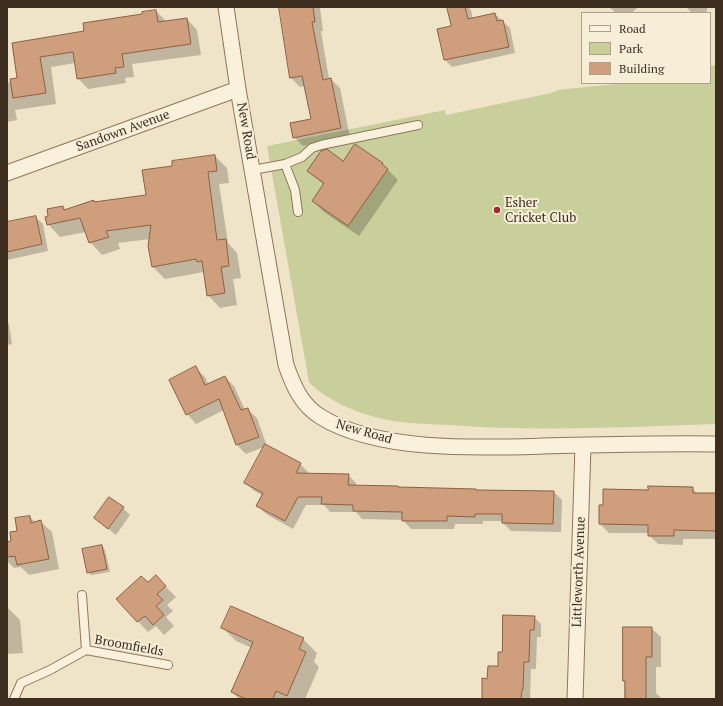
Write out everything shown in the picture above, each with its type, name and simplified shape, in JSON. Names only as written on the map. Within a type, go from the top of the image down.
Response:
[{"type":"street","name":"New Road","points":[[226,7],[238,89],[286,365],[293,384],[304,403],[320,416],[337,426],[378,438],[403,442],[472,447],[716,444]]},
{"type":"street","name":"Sandown Avenue","points":[[7,173],[238,89]]},
{"type":"street","name":"Littleworth Avenue","points":[[575,699],[583,446]]},
{"type":"lane","points":[[253,170],[285,164],[302,157],[312,148],[321,145],[418,125]]},
{"type":"lane","points":[[285,164],[295,190],[298,212]]},
{"type":"lane","name":"Broomfields","points":[[82,595],[86,650]]},
{"type":"lane","name":"Broomfields","points":[[14,699],[21,683],[50,670],[86,650],[168,665]]},
{"type":"green space","name":"Esher Cricket Club","points":[[716,65],[716,424],[550,429],[407,423],[371,416],[348,408],[326,396],[309,382],[267,146],[445,110],[446,115],[551,93],[558,90],[615,84],[711,84],[711,66]]},
{"type":"building","points":[[279,7],[313,7],[315,22],[312,22],[323,80],[331,78],[341,128],[293,138],[290,123],[311,119],[302,76],[290,78]]},
{"type":"building","points":[[447,7],[465,7],[468,19],[495,13],[497,21],[503,20],[509,47],[444,60],[437,29],[451,26]]},
{"type":"building","points":[[156,10],[158,22],[187,18],[191,44],[122,54],[124,67],[115,68],[116,73],[77,79],[73,52],[40,57],[46,93],[13,98],[10,79],[17,78],[12,43],[84,31],[83,23],[142,14],[142,12]]},
{"type":"building","points":[[355,144],[383,163],[382,164],[388,169],[348,226],[312,201],[324,183],[307,171],[321,151],[327,149],[343,161]]},
{"type":"building","points":[[215,155],[217,171],[208,172],[217,240],[226,239],[229,266],[221,267],[225,293],[207,296],[202,261],[197,262],[196,259],[152,267],[148,246],[151,225],[106,231],[109,237],[89,243],[80,218],[47,225],[45,217],[48,216],[47,209],[63,206],[64,210],[94,200],[94,202],[146,195],[142,170],[172,166],[172,161]]},
{"type":"building","points":[[36,216],[42,244],[7,252],[7,222]]},
{"type":"building","points":[[196,366],[205,385],[225,376],[241,410],[248,408],[259,437],[236,445],[219,399],[186,415],[169,380]]},
{"type":"building","points":[[265,444],[301,463],[296,473],[349,474],[348,485],[476,490],[554,491],[553,524],[502,523],[502,514],[475,514],[475,517],[447,516],[447,521],[402,521],[402,512],[353,511],[353,505],[321,504],[322,497],[298,497],[285,521],[256,506],[263,493],[244,483]]},
{"type":"building","points":[[648,486],[693,487],[693,493],[716,493],[716,531],[674,530],[674,536],[648,536],[648,525],[599,524],[599,505],[603,505],[603,489],[648,490]]},
{"type":"building","points":[[109,497],[124,507],[108,529],[94,518]]},
{"type":"building","points":[[30,516],[31,523],[41,520],[49,559],[17,565],[15,556],[7,557],[7,542],[11,541],[10,532],[17,531],[15,518]]},
{"type":"building","points":[[102,545],[107,569],[87,573],[82,549]]},
{"type":"building","points":[[156,575],[166,586],[157,594],[163,600],[156,606],[164,615],[153,625],[145,616],[137,622],[116,599],[141,576],[148,582]]},
{"type":"building","points":[[231,606],[304,638],[299,649],[306,652],[287,696],[276,691],[273,699],[246,699],[231,692],[253,642],[221,628]]},
{"type":"building","points":[[503,615],[535,616],[534,630],[530,630],[529,662],[524,662],[523,690],[521,699],[482,699],[482,678],[487,679],[488,666],[498,666],[498,652],[502,652]]},
{"type":"building","points":[[623,627],[652,627],[652,657],[646,657],[646,699],[625,699],[625,681],[623,681]]},
{"type":"place","name":"Esher Cricket Club","points":[[497,210]]}]
